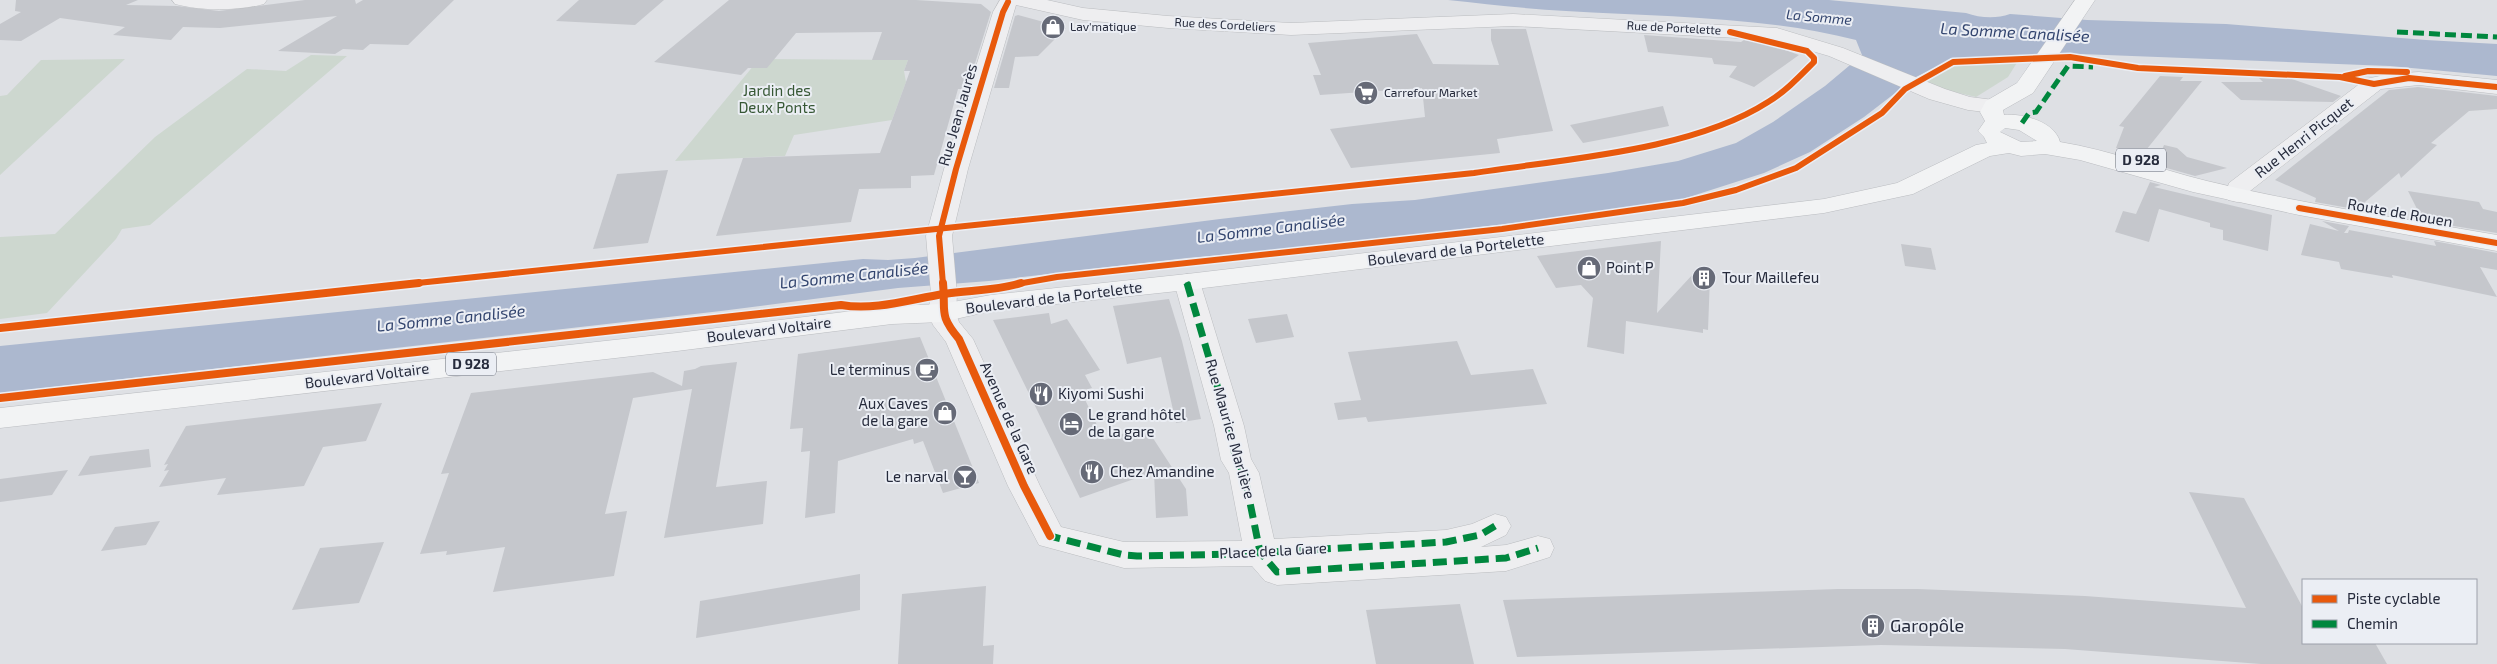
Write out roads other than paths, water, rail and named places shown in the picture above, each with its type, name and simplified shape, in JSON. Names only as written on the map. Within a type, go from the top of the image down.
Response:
[{"type":"main road","points":[[2037,134],[2016,112],[2014,104],[2018,94],[2039,70],[2082,6]]},
{"type":"main road","name":"Boulevard de la Portelette","points":[[1962,159],[1974,141],[2018,94]]},
{"type":"main road","points":[[1993,122],[2037,134],[2030,150],[2009,146],[1994,138],[1993,122]]},
{"type":"main road","name":"Route de Rouen","points":[[2037,134],[2083,153],[2299,208],[2497,243]]},
{"type":"main road","name":"Boulevard de la Portelette","points":[[943,303],[991,303],[1187,282],[1824,206],[1904,189],[1941,173],[1962,159],[1984,150],[2009,146]]},
{"type":"main road","name":"Boulevard Voltaire","points":[[0,418],[677,342],[892,315],[943,303]]},
{"type":"street","points":[[182,0],[218,2],[258,0]]},
{"type":"street","name":"Rue des Cordeliers","points":[[1012,1],[1083,14],[1168,22],[1291,29],[1430,22]]},
{"type":"street","name":"Rue Jean Jaurès","points":[[943,303],[939,236],[956,169],[1003,12],[1012,1]]},
{"type":"street","name":"Rue de Portelette","points":[[1430,22],[1513,20],[1777,34],[1836,52],[1931,91],[1962,114],[1993,122]]},
{"type":"street","name":"Rue Henri Picquet","points":[[2237,192],[2374,84],[2388,80],[2409,78],[2497,87]]},
{"type":"street","name":"Rue Maurice Marlière","points":[[1187,282],[1229,426],[1236,460],[1244,474],[1269,562]]},
{"type":"street","name":"Avenue de la Gare","points":[[943,303],[947,325],[959,339],[1024,486],[1050,536]]},
{"type":"street","name":"Place de la Gare","points":[[1269,562],[1446,542],[1480,535],[1495,526]]},
{"type":"street","name":"Place de la Gare","points":[[1050,536],[1124,555],[1269,562],[1506,558],[1538,548]]},
{"type":"water","points":[[1448,0],[1829,0],[1966,13],[1988,17],[2010,14],[2087,20],[2226,24],[2497,44],[2497,76],[2390,66],[2080,54],[1951,60],[1916,77],[1864,117],[1810,152],[1764,173],[1664,205],[1323,246],[1187,258],[989,281],[898,288],[721,311],[0,393],[0,346],[863,259],[915,258],[1220,219],[1352,204],[1415,200],[1608,173],[1678,161],[1736,143],[1773,122],[1825,86],[1862,55],[1856,40],[1785,26],[1712,19],[1537,9]]},
{"type":"place","name":"Lav'matique","points":[[1053,27]]},
{"type":"place","name":"Carrefour Market","points":[[1366,93]]},
{"type":"place","name":"Point P","points":[[1589,268]]},
{"type":"place","name":"Tour Maillefeu","points":[[1704,278]]},
{"type":"place","name":"Le terminus","points":[[927,370]]},
{"type":"place","name":"Kiyomi Sushi","points":[[1041,394]]},
{"type":"place","name":"Aux Caves de la gare","points":[[945,413]]},
{"type":"place","name":"Le grand hôtel de la gare","points":[[1071,424]]},
{"type":"place","name":"Chez Amandine","points":[[1092,472]]},
{"type":"place","name":"Le narval","points":[[965,477]]},
{"type":"place","name":"Garopôle","points":[[1873,626]]},
{"type":"water label","name":"La Somme","points":[[1819,17]]},
{"type":"water label","name":"La Somme Canalisée","points":[[2015,32]]},
{"type":"water label","name":"La Somme Canalisée","points":[[1271,228]]},
{"type":"water label","name":"La Somme Canalisée","points":[[854,275]]},
{"type":"water label","name":"La Somme Canalisée","points":[[451,318]]},
{"type":"park label","name":"Jardin des Deux Ponts","points":[[777,100]]}]
